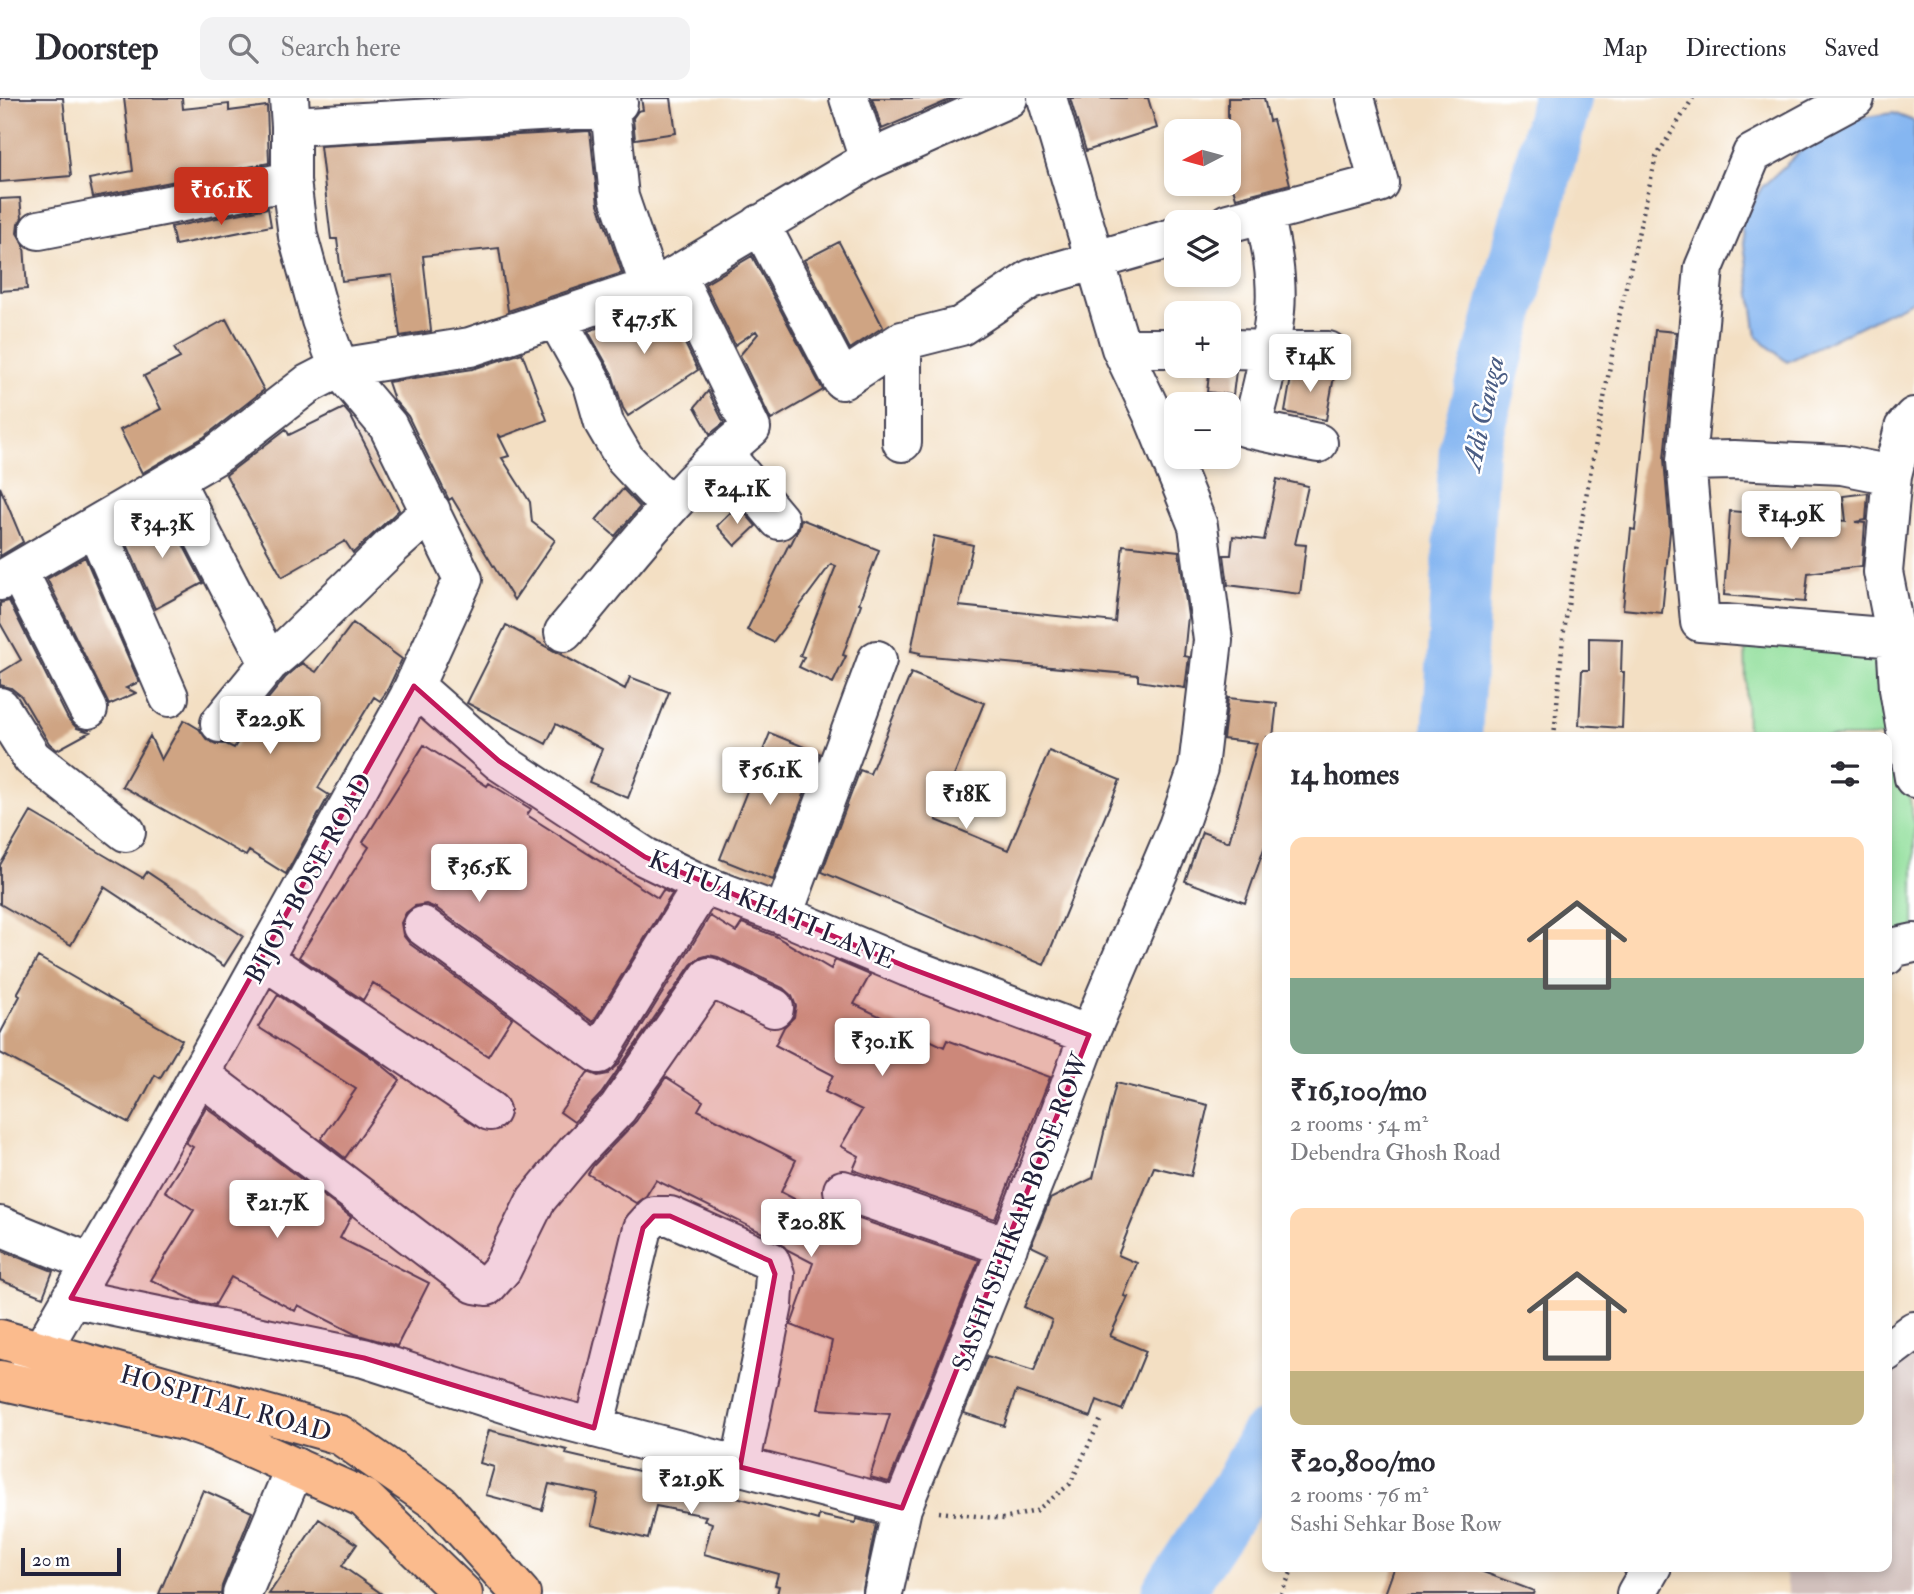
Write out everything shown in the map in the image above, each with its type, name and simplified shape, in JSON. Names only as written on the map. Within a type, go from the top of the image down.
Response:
[{"type":"main road","name":"HOSPITAL ROAD","points":[[0,1339],[340,1435],[440,1504],[521,1594]]},
{"type":"main road","points":[[11,1382],[188,1422],[364,1498],[463,1594]]},
{"type":"street","points":[[849,98],[869,160]]},
{"type":"street","name":"SASHI SEHKAR BOSE ROW","points":[[1047,98],[1121,348],[1164,413]]},
{"type":"street","points":[[1241,424],[1265,382],[1276,309],[1273,255],[1246,218],[1379,183],[1355,98]]},
{"type":"street","points":[[1856,98],[1752,154],[1704,268],[1686,461],[1700,622],[1905,641]]},
{"type":"street","points":[[88,709],[9,576],[215,455],[308,384],[339,368],[470,347],[663,281],[869,160],[1004,99]]},
{"type":"street","points":[[290,112],[614,103],[619,197],[663,281],[751,428],[722,452],[669,506],[564,632]]},
{"type":"street","name":"BIJOY BOSE ROAD","points":[[11,1382],[42,1349],[200,1074],[414,686],[463,579],[388,426],[339,368],[321,320],[298,236],[291,181],[290,112]]},
{"type":"street","points":[[39,230],[291,181]]},
{"type":"street","points":[[760,224],[842,380],[902,341],[961,326],[1031,279],[1164,240]]},
{"type":"street","points":[[556,318],[593,383],[604,423],[625,458],[669,506]]},
{"type":"street","points":[[902,341],[902,442]]},
{"type":"street","points":[[1121,348],[1164,348]]},
{"type":"street","points":[[1241,349],[1328,351]]},
{"type":"street","points":[[1914,417],[1904,428],[1892,475],[1883,572],[1905,641],[1899,689],[1914,778]]},
{"type":"street","points":[[1241,426],[1318,443]]},
{"type":"street","points":[[722,452],[779,520]]},
{"type":"street","points":[[1686,461],[1734,460],[1842,465],[1892,475]]},
{"type":"street","name":"SASHI SEHKAR BOSE ROW","points":[[883,1594],[902,1508],[1008,1247],[1089,1035],[1178,826],[1198,768],[1213,640],[1198,526],[1181,469]]},
{"type":"street","points":[[174,480],[269,663]]},
{"type":"street","points":[[220,723],[269,663],[431,511]]},
{"type":"street","points":[[95,526],[169,697]]},
{"type":"street","points":[[783,915],[877,660]]},
{"type":"street","name":"KATUA KHATI LANE","points":[[414,686],[499,761],[645,857],[703,885],[907,967],[1089,1035]]},
{"type":"street","points":[[0,707],[32,758],[126,832]]},
{"type":"street","points":[[423,926],[599,1054],[703,885]]},
{"type":"street","points":[[1892,948],[1914,943]]},
{"type":"street","points":[[263,959],[490,1111]]},
{"type":"street","points":[[200,1074],[475,1284],[487,1286],[502,1269],[536,1200],[618,1108],[709,977],[774,1008]]},
{"type":"street","points":[[632,999],[674,1030]]},
{"type":"street","points":[[843,1190],[1008,1247]]},
{"type":"street","points":[[594,1428],[643,1228],[654,1216],[670,1216],[771,1261],[775,1274],[773,1305],[740,1467]]},
{"type":"street","points":[[0,1226],[91,1264]]},
{"type":"street","points":[[71,1298],[364,1358],[526,1410],[902,1508]]},
{"type":"street","points":[[1892,1348],[1914,1331]]},
{"type":"street","points":[[242,1594],[295,1467]]},
{"type":"street","points":[[1636,1594],[1649,1572]]},
{"type":"path","points":[[1555,732],[1567,610],[1584,502],[1619,317],[1656,157],[1693,98]]},
{"type":"path","points":[[902,1508],[1004,1519],[1036,1511],[1070,1485],[1102,1417]]},
{"type":"path","points":[[1281,1594],[1291,1572]]},
{"type":"highlighted area","points":[[414,686],[499,761],[645,857],[907,967],[1089,1035],[902,1508],[740,1467],[775,1274],[770,1261],[670,1216],[654,1216],[643,1228],[594,1428],[364,1358],[71,1298]]},
{"type":"shaded area","points":[[1914,1354],[1914,1594],[1789,1594],[1785,1572],[1892,1572],[1892,1370]]},
{"type":"green space","points":[[1745,640],[1885,649],[1914,824],[1914,931],[1892,939],[1892,732],[1747,732]]},
{"type":"water","points":[[1893,113],[1914,121],[1914,300],[1787,362],[1757,337],[1741,223],[1762,187],[1832,122]]},
{"type":"building","points":[[0,98],[63,98],[71,176],[0,182]]},
{"type":"building","points":[[124,98],[182,98],[183,109],[229,104],[229,111],[267,106],[269,163],[93,197],[89,179],[133,171]]},
{"type":"building","points":[[641,98],[671,98],[676,133],[635,139],[633,118],[638,111],[643,110]]},
{"type":"building","points":[[872,98],[954,98],[882,129]]},
{"type":"building","points":[[1070,98],[1148,98],[1157,128],[1086,151]]},
{"type":"building","points":[[1228,98],[1264,98],[1269,121],[1273,120],[1290,184],[1236,198],[1241,196],[1241,119],[1228,119]]},
{"type":"building","points":[[590,131],[598,204],[622,273],[508,311],[499,248],[423,256],[431,331],[400,336],[392,275],[342,281],[337,239],[331,239],[320,146]]},
{"type":"building","points":[[20,198],[22,218],[17,233],[24,245],[27,289],[0,291],[0,199]]},
{"type":"building","points":[[268,208],[271,226],[175,245],[171,227]]},
{"type":"building","points":[[839,242],[883,327],[850,349],[804,260]]},
{"type":"building","points":[[752,256],[823,390],[771,420],[740,355],[758,334],[756,331],[735,345],[705,284]]},
{"type":"building","points":[[666,305],[698,370],[628,416],[612,374],[588,331]]},
{"type":"building","points":[[226,319],[264,390],[204,437],[142,473],[120,430],[161,409],[144,376],[180,358],[174,348]]},
{"type":"building","points":[[1655,330],[1676,332],[1664,459],[1670,531],[1662,613],[1623,609],[1631,529],[1635,530]]},
{"type":"building","points":[[522,353],[547,420],[501,437],[498,434],[509,456],[502,458],[530,502],[532,522],[555,540],[514,600],[452,498],[449,500],[408,416],[394,400],[388,382],[473,369]]},
{"type":"building","points":[[1335,371],[1326,420],[1285,412],[1292,372]]},
{"type":"building","points":[[1209,378],[1235,378],[1233,392],[1207,392]]},
{"type":"building","points":[[708,391],[724,423],[710,434],[695,407]]},
{"type":"building","points":[[344,408],[399,510],[353,553],[345,541],[282,577],[226,475],[286,429],[289,435]]},
{"type":"building","points":[[1277,479],[1308,486],[1295,544],[1306,545],[1300,594],[1228,585],[1224,555],[1231,555],[1233,536],[1264,540]]},
{"type":"building","points":[[0,487],[23,542],[0,556]]},
{"type":"building","points":[[623,489],[640,507],[615,536],[596,520]]},
{"type":"building","points":[[1868,493],[1866,520],[1855,522],[1865,523],[1862,566],[1808,573],[1805,602],[1724,595],[1730,511],[1846,521],[1843,496]]},
{"type":"building","points":[[738,505],[756,526],[735,546],[717,526]]},
{"type":"building","points":[[165,510],[203,583],[155,609],[123,535]]},
{"type":"building","points":[[801,519],[879,550],[859,603],[861,604],[843,655],[846,656],[833,683],[799,667],[804,657],[800,656],[836,566],[831,564],[773,642],[747,630],[799,528]]},
{"type":"building","points":[[934,536],[973,545],[959,606],[1115,622],[1123,545],[1179,551],[1188,616],[1184,656],[1189,657],[1185,688],[1138,681],[1138,675],[919,655],[920,653],[911,651]]},
{"type":"building","points":[[85,557],[139,682],[126,688],[136,693],[109,705],[47,579]]},
{"type":"building","points":[[9,601],[68,719],[77,728],[90,732],[57,750],[49,743],[21,696],[11,688],[0,685],[0,673],[21,660],[0,623],[0,603]]},
{"type":"building","points":[[353,623],[402,659],[387,691],[380,701],[374,697],[318,788],[329,795],[286,874],[249,851],[246,856],[122,786],[150,736],[161,760],[184,720],[199,729],[207,740],[234,748],[254,716],[285,678],[302,663],[316,672]]},
{"type":"building","points":[[506,625],[625,689],[630,677],[669,692],[628,798],[589,782],[602,749],[556,724],[546,744],[467,703]]},
{"type":"building","points":[[1589,638],[1622,639],[1622,728],[1579,725],[1582,670],[1589,670]]},
{"type":"building","points":[[911,673],[984,703],[936,820],[1008,850],[1049,751],[1120,780],[1044,965],[822,872],[860,770],[870,774]]},
{"type":"building","points":[[1228,698],[1277,703],[1274,732],[1262,732],[1262,854],[1245,903],[1185,881],[1202,832],[1229,842],[1257,743],[1223,739]]},
{"type":"building","points":[[770,733],[819,753],[773,880],[720,859]]},
{"type":"building","points":[[424,745],[487,786],[489,783],[531,809],[527,815],[658,898],[663,890],[672,894],[593,1022],[436,908],[426,904],[415,906],[406,913],[401,923],[403,935],[410,944],[512,1018],[488,1056],[373,983],[363,1000],[299,957],[369,847],[363,842]]},
{"type":"building","points":[[31,812],[143,878],[147,872],[243,936],[224,966],[104,887],[71,945],[0,904],[0,865]]},
{"type":"building","points":[[710,916],[736,932],[742,923],[775,936],[831,969],[835,960],[870,975],[854,1004],[944,1047],[947,1040],[1050,1077],[995,1219],[853,1170],[859,1156],[841,1146],[862,1110],[825,1092],[833,1075],[775,1045],[784,1027],[794,1017],[796,1006],[792,996],[783,988],[718,957],[709,955],[699,958],[691,965],[601,1094],[574,1122],[560,1112],[588,1072],[598,1076],[608,1074],[618,1065]]},
{"type":"building","points":[[38,957],[182,1040],[160,1078],[155,1075],[129,1123],[0,1053],[0,1034],[20,996],[17,994]]},
{"type":"building","points":[[278,995],[378,1062],[400,1080],[345,1158],[321,1139],[356,1089],[258,1027]]},
{"type":"building","points":[[666,1077],[703,1101],[698,1110],[796,1160],[781,1192],[832,1219],[836,1211],[979,1260],[889,1482],[870,1477],[890,1414],[818,1409],[832,1341],[791,1325],[813,1263],[786,1249],[779,1241],[656,1180],[646,1196],[636,1203],[588,1174],[636,1121]]},
{"type":"building","points":[[1116,1083],[1208,1105],[1191,1176],[1154,1167],[1118,1255],[1137,1263],[1124,1296],[1128,1297],[1110,1336],[1146,1351],[1122,1410],[1097,1400],[1091,1417],[1016,1391],[1004,1426],[964,1413],[987,1356],[1034,1371],[1052,1320],[1024,1307],[1048,1254],[1031,1246],[1050,1199],[1093,1178]]},
{"type":"building","points":[[206,1107],[351,1217],[340,1238],[429,1283],[397,1346],[355,1334],[298,1305],[295,1311],[231,1277],[215,1305],[198,1302],[151,1280],[194,1210],[165,1191],[193,1147],[186,1143]]},
{"type":"building","points":[[0,1250],[53,1271],[43,1297],[0,1280]]},
{"type":"building","points":[[489,1430],[567,1450],[566,1454],[673,1479],[818,1520],[819,1515],[855,1523],[857,1519],[876,1524],[862,1594],[777,1594],[779,1586],[775,1585],[778,1574],[704,1554],[712,1523],[704,1520],[706,1516],[656,1506],[648,1539],[591,1525],[598,1494],[549,1484],[542,1510],[486,1495],[494,1467],[480,1463]]},
{"type":"building","points":[[203,1490],[252,1512],[221,1594],[159,1594]]},
{"type":"building","points":[[319,1519],[357,1544],[342,1566],[382,1594],[269,1594]]},
{"type":"building","points":[[1393,1572],[1483,1572],[1534,1591],[1533,1594],[1385,1594]]},
{"type":"waterway","name":"Adi Ganga","points":[[1452,732],[1469,448],[1562,98]]},
{"type":"waterway","name":"Adi Ganga","points":[[1171,1594],[1245,1483],[1262,1450]]}]
